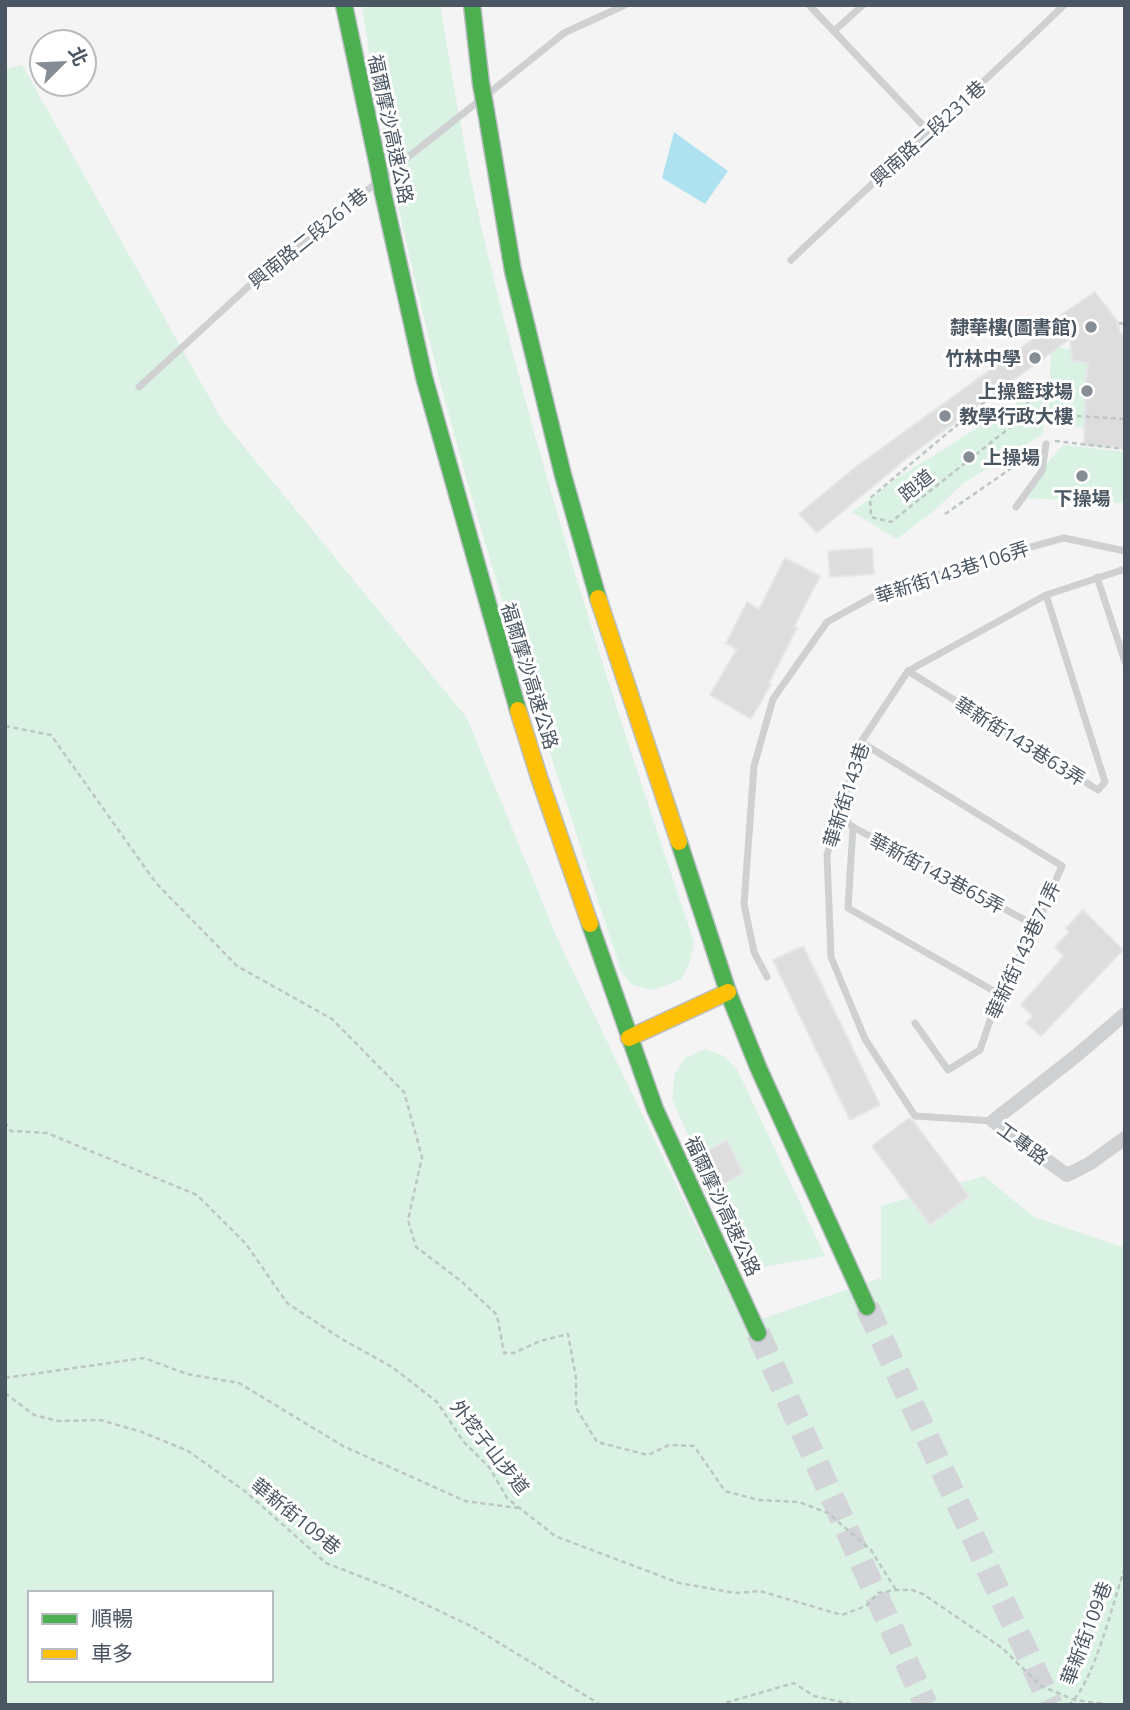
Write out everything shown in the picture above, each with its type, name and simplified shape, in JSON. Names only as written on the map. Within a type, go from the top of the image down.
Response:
[{"type":"highway","name":"福爾摩沙高速公路","points":[[344,5],[424,377],[496,641],[539,778],[655,1109],[758,1333]]},
{"type":"highway","points":[[472,5],[481,84],[513,271],[563,475],[602,612],[728,992],[758,1067],[867,1307]]},
{"type":"highway","points":[[629,1038],[728,992]]},
{"type":"street","name":"工專路","points":[[1125,1014],[993,1121],[1067,1175],[1089,1164],[1125,1138]]},
{"type":"lane","name":"興南路二段261巷","points":[[139,387],[262,274],[564,33],[625,5]]},
{"type":"lane","points":[[809,5],[930,133]]},
{"type":"lane","points":[[834,31],[863,5]]},
{"type":"lane","name":"興南路二段231巷","points":[[791,260],[1064,5]]},
{"type":"lane","points":[[1016,507],[1042,471],[1046,444]]},
{"type":"lane","name":"華新街143巷106弄","points":[[767,977],[754,953],[744,904],[754,766],[773,699],[827,622],[876,596],[997,556],[1064,538],[1125,551]]},
{"type":"lane","name":"華新街143巷","points":[[993,1121],[915,1116],[865,1040],[831,957],[827,855],[861,742],[908,671],[1046,595],[1125,569]]},
{"type":"lane","points":[[1097,577],[1125,662]]},
{"type":"lane","name":"華新街143巷63弄","points":[[908,671],[1098,790],[1105,782],[1046,595]]},
{"type":"lane","name":"華新街143巷71弄","points":[[861,742],[1062,866],[1037,926],[999,994],[980,1049],[948,1070],[915,1023]]},
{"type":"lane","name":"華新街143巷65弄","points":[[839,816],[853,827],[1037,926]]},
{"type":"lane","points":[[853,827],[848,908],[999,994]]},
{"type":"path","points":[[1119,323],[1125,324]]},
{"type":"path","name":"跑道","points":[[1011,383],[1026,390],[1028,413],[891,523],[871,517],[870,498],[987,400],[1011,383]]},
{"type":"path","points":[[1043,414],[1125,419]]},
{"type":"path","points":[[5,726],[51,735],[156,883],[236,967],[332,1019],[404,1092],[422,1157],[408,1220],[416,1247],[461,1281],[497,1315],[504,1353],[514,1353],[540,1341],[568,1334],[576,1378],[576,1408],[597,1442],[648,1455],[669,1445],[694,1446],[725,1491],[758,1500],[799,1502],[828,1513],[871,1550],[896,1590],[912,1590],[923,1594],[1002,1648],[1041,1686],[1075,1700],[1112,1705]]},
{"type":"path","name":"外挖子山步道","points":[[5,1122],[11,1131],[47,1133],[197,1195],[246,1244],[286,1303],[392,1367],[437,1402],[463,1441],[489,1467],[507,1498],[555,1536],[679,1583],[735,1593],[760,1591],[842,1615],[866,1606],[878,1593],[896,1590]]},
{"type":"path","points":[[5,1378],[144,1358],[187,1374],[239,1383],[343,1446],[465,1501],[521,1509]]},
{"type":"path","name":"華新街109巷","points":[[5,1393],[34,1415],[58,1421],[100,1420],[142,1432],[188,1451],[246,1492],[326,1563],[393,1589],[473,1627],[601,1705]]},
{"type":"path","name":"華新街109巷","points":[[1068,1705],[1075,1700],[1085,1682],[1125,1567]]},
{"type":"path","points":[[719,1705],[794,1683],[814,1696],[855,1705]]},
{"type":"green space","points":[[362,5],[440,5],[481,228],[534,432],[611,688],[694,942],[689,965],[681,979],[652,990],[632,985],[621,971],[506,614],[438,373],[408,251],[383,129]]},
{"type":"green space","points":[[22,65],[28,76],[28,98],[41,98],[222,420],[467,718],[557,938],[744,1325],[881,1278],[881,1206],[984,1176],[1034,1217],[1125,1248],[1125,1705],[5,1705],[5,69]]},
{"type":"green space","name":"上操籃球場","points":[[1051,346],[1125,359],[1125,433],[1048,423]]},
{"type":"green space","name":"上操場","points":[[1047,384],[1043,434],[962,484],[935,510],[897,539],[852,512],[896,479]]},
{"type":"green space","name":"下操場","points":[[1063,445],[1125,452],[1125,503],[1026,498],[1046,464]]},
{"type":"green space","points":[[705,1049],[724,1056],[738,1071],[825,1256],[751,1269],[672,1099],[675,1073],[685,1058]]},
{"type":"water","points":[[674,132],[728,171],[705,204],[662,178]]},
{"type":"building","points":[[1095,292],[1118,322],[1120,333],[1125,334],[1125,448],[1084,445],[1088,363],[1072,361],[1070,339],[912,454],[817,533],[799,514],[857,466]]},
{"type":"building","points":[[872,548],[874,574],[830,577],[828,551]]},
{"type":"building","points":[[785,558],[820,576],[794,627],[797,628],[769,683],[771,684],[751,719],[710,695],[737,649],[726,643],[747,602],[759,609]]},
{"type":"building","points":[[1083,910],[1123,950],[1041,1036],[1026,1023],[1033,1016],[1021,1005],[1064,956],[1055,947],[1069,932],[1066,928]]},
{"type":"building","points":[[803,946],[880,1105],[850,1120],[773,960]]},
{"type":"building","points":[[909,1118],[969,1196],[930,1225],[872,1146]]},
{"type":"building","points":[[727,1140],[743,1173],[717,1188],[701,1155]]},
{"type":"tunnel","points":[[867,1307],[1051,1705]]},
{"type":"tunnel","points":[[758,1333],[926,1705]]},
{"type":"traffic: fast","points":[[344,5],[378,166]]},
{"type":"traffic: fast","points":[[472,5],[481,84]]},
{"type":"traffic: fast","points":[[481,84],[486,111]]},
{"type":"traffic: fast","points":[[486,111],[513,271],[563,475],[598,598]]},
{"type":"traffic: fast","points":[[378,166],[383,193]]},
{"type":"traffic: fast","points":[[383,193],[424,377],[518,710]]},
{"type":"traffic: fast","points":[[679,842],[728,992],[758,1067],[867,1307]]},
{"type":"traffic: fast","points":[[590,924],[655,1109],[758,1333]]},
{"type":"traffic: slow","points":[[598,598],[679,842]]},
{"type":"traffic: slow","points":[[518,710],[590,924]]},
{"type":"traffic: slow","points":[[629,1038],[728,992]]},
{"type":"place","name":"隸華樓(圖書館)","points":[[1091,327]]},
{"type":"place","name":"竹林中學","points":[[1035,358]]},
{"type":"place","name":"上操籃球場","points":[[1087,391]]},
{"type":"place","name":"教學行政大樓","points":[[945,416]]},
{"type":"place","name":"上操場","points":[[969,457]]},
{"type":"place","name":"下操場","points":[[1082,476]]}]
